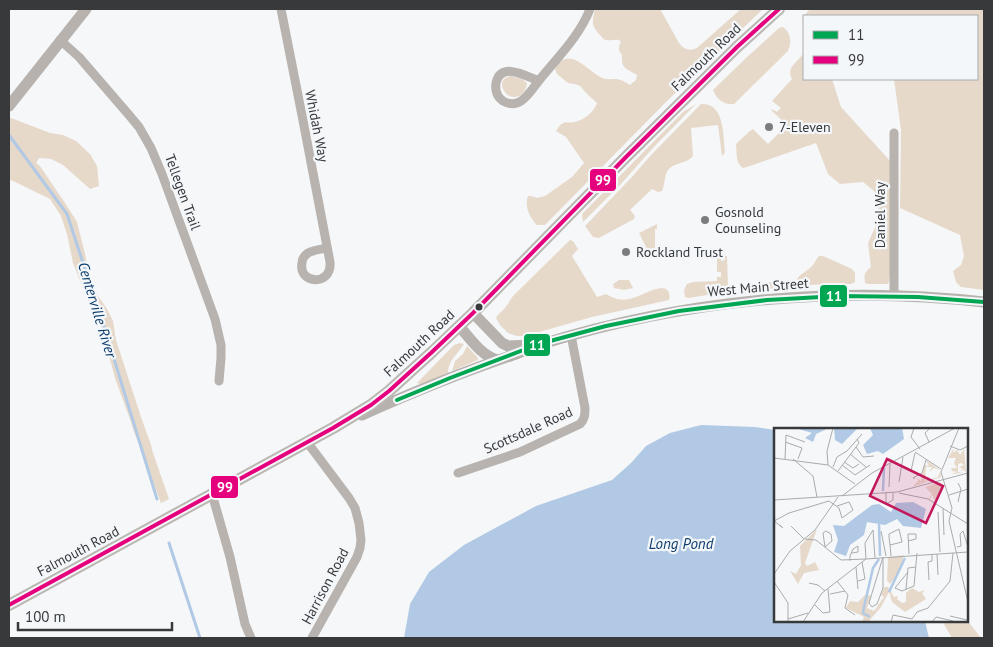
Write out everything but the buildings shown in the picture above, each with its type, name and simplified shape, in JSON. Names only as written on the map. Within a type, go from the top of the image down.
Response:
[{"type":"main road","points":[[9,106],[86,9]]},
{"type":"main road","name":"Falmouth Road","points":[[9,605],[333,428],[389,392],[459,326],[737,47],[779,9]]},
{"type":"main road","name":"West Main Street","points":[[333,428],[392,402],[539,344],[679,311],[790,298],[894,296],[984,302]]},
{"type":"main road","name":"West Main Street","points":[[472,313],[502,344],[516,346],[539,344]]},
{"type":"main road","points":[[459,326],[484,353],[498,360]]},
{"type":"street","name":"Whidah Way","points":[[281,9],[327,248]]},
{"type":"street","points":[[539,81],[519,72],[510,71],[498,78],[496,84],[497,94],[510,104],[522,100],[539,81],[577,34],[590,9]]},
{"type":"street","name":"Tellegen Trail","points":[[60,40],[79,57],[123,108],[139,127],[151,148],[215,319],[221,345],[219,381]]},
{"type":"street","name":"Daniel Way","points":[[894,133],[894,296]]},
{"type":"street","name":"Scottsdale Road","points":[[458,473],[520,452],[583,421],[585,408],[571,335]]},
{"type":"street","name":"Harrison Road","points":[[308,442],[355,508],[361,531],[357,557],[312,638]]},
{"type":"street","points":[[212,494],[226,541],[245,624],[251,638]]},
{"type":"shaded area","points":[[595,9],[660,9],[679,43],[685,49],[690,50],[698,47],[741,9],[763,9],[668,100],[545,225],[537,225],[528,212],[528,196],[537,198],[545,196],[572,177],[584,163],[566,137],[556,131],[565,122],[570,123],[584,118],[597,103],[580,86],[568,83],[557,74],[555,69],[560,62],[571,59],[604,79],[618,79],[630,85],[636,80],[637,75],[623,66],[622,55],[619,49],[621,42],[619,40],[605,40],[595,29],[593,20]]},
{"type":"shaded area","points":[[810,9],[984,9],[984,290],[961,287],[956,282],[953,271],[961,265],[964,256],[960,235],[900,208],[901,130],[894,80],[978,80],[978,15],[805,15]]},
{"type":"shaded area","points":[[783,27],[788,32],[790,38],[788,51],[734,104],[724,103],[719,99],[713,90],[779,28]]},
{"type":"shaded area","points":[[803,54],[803,80],[832,80],[841,107],[891,162],[890,276],[888,284],[865,283],[865,274],[871,267],[868,243],[877,223],[879,204],[874,191],[863,182],[840,184],[828,174],[816,143],[750,166],[743,168],[740,166],[736,144],[750,131],[753,129],[768,144],[787,125],[771,110],[777,112],[781,108],[772,101],[792,79],[790,75],[791,68]]},
{"type":"shaded area","points":[[511,76],[522,79],[527,83],[523,93],[516,97],[508,95],[502,86],[504,79]]},
{"type":"shaded area","points":[[696,104],[583,222],[582,214],[683,112]]},
{"type":"shaded area","points":[[701,104],[709,105],[719,114],[724,138],[725,152],[723,155],[718,125],[691,128],[693,156],[668,170],[662,191],[658,192],[652,189],[630,210],[635,216],[634,219],[599,238],[593,237],[585,226]]},
{"type":"shaded area","points":[[11,118],[76,141],[90,154],[97,166],[99,186],[90,189],[63,165],[51,159],[39,158],[36,163],[40,166],[77,222],[86,258],[88,276],[93,289],[113,321],[116,340],[169,499],[161,503],[116,381],[104,333],[73,263],[61,216],[50,199],[9,179],[9,119]]},
{"type":"shaded area","points":[[657,224],[657,229],[655,229],[655,248],[647,249],[639,233]]},
{"type":"shaded area","points":[[570,240],[573,241],[578,249],[572,256],[597,297],[606,294],[621,300],[634,298],[661,288],[668,291],[670,295],[669,300],[592,317],[525,336],[508,333],[500,325],[496,318],[497,316],[513,296]]},
{"type":"shaded area","points":[[717,256],[721,256],[721,261],[725,260],[725,256],[727,256],[728,286],[724,286],[725,292],[685,297],[684,290],[687,284],[717,281],[717,277],[721,277],[721,272],[717,272]]},
{"type":"shaded area","points":[[819,256],[852,269],[855,273],[855,282],[851,284],[801,285],[798,283],[797,279],[812,266]]},
{"type":"shaded area","points":[[619,280],[629,280],[633,288],[624,290],[614,288],[613,284]]},
{"type":"shaded area","points":[[758,283],[777,283],[780,288],[753,290],[753,286]]},
{"type":"shaded area","points":[[464,344],[451,361],[448,373],[421,384],[417,383],[454,345]]},
{"type":"shaded area","points":[[467,346],[478,360],[452,371],[455,361],[463,354]]},
{"type":"shaded area","points":[[968,621],[981,638],[952,638],[943,622]]},
{"type":"water","name":"Long Pond","points":[[701,425],[755,427],[774,430],[774,622],[925,622],[929,638],[404,638],[410,604],[429,572],[464,545],[536,506],[612,480],[646,446],[670,433]]},
{"type":"waterway","name":"Centerville River","points":[[9,135],[67,214],[157,499]]},
{"type":"waterway","name":"Centerville River","points":[[169,543],[200,638]]},
{"type":"transit line","name":"99","points":[[9,605],[333,428],[371,405],[389,391],[473,313],[625,158],[737,47],[779,9]]},
{"type":"transit line","name":"11","points":[[397,400],[539,344],[606,326],[679,311],[767,300],[839,296],[918,297],[984,302]]},
{"type":"place","name":"7-Eleven","points":[[769,127]]},
{"type":"place","name":"Gosnold Counseling","points":[[705,220]]},
{"type":"place","name":"Rockland Trust","points":[[626,252]]}]
